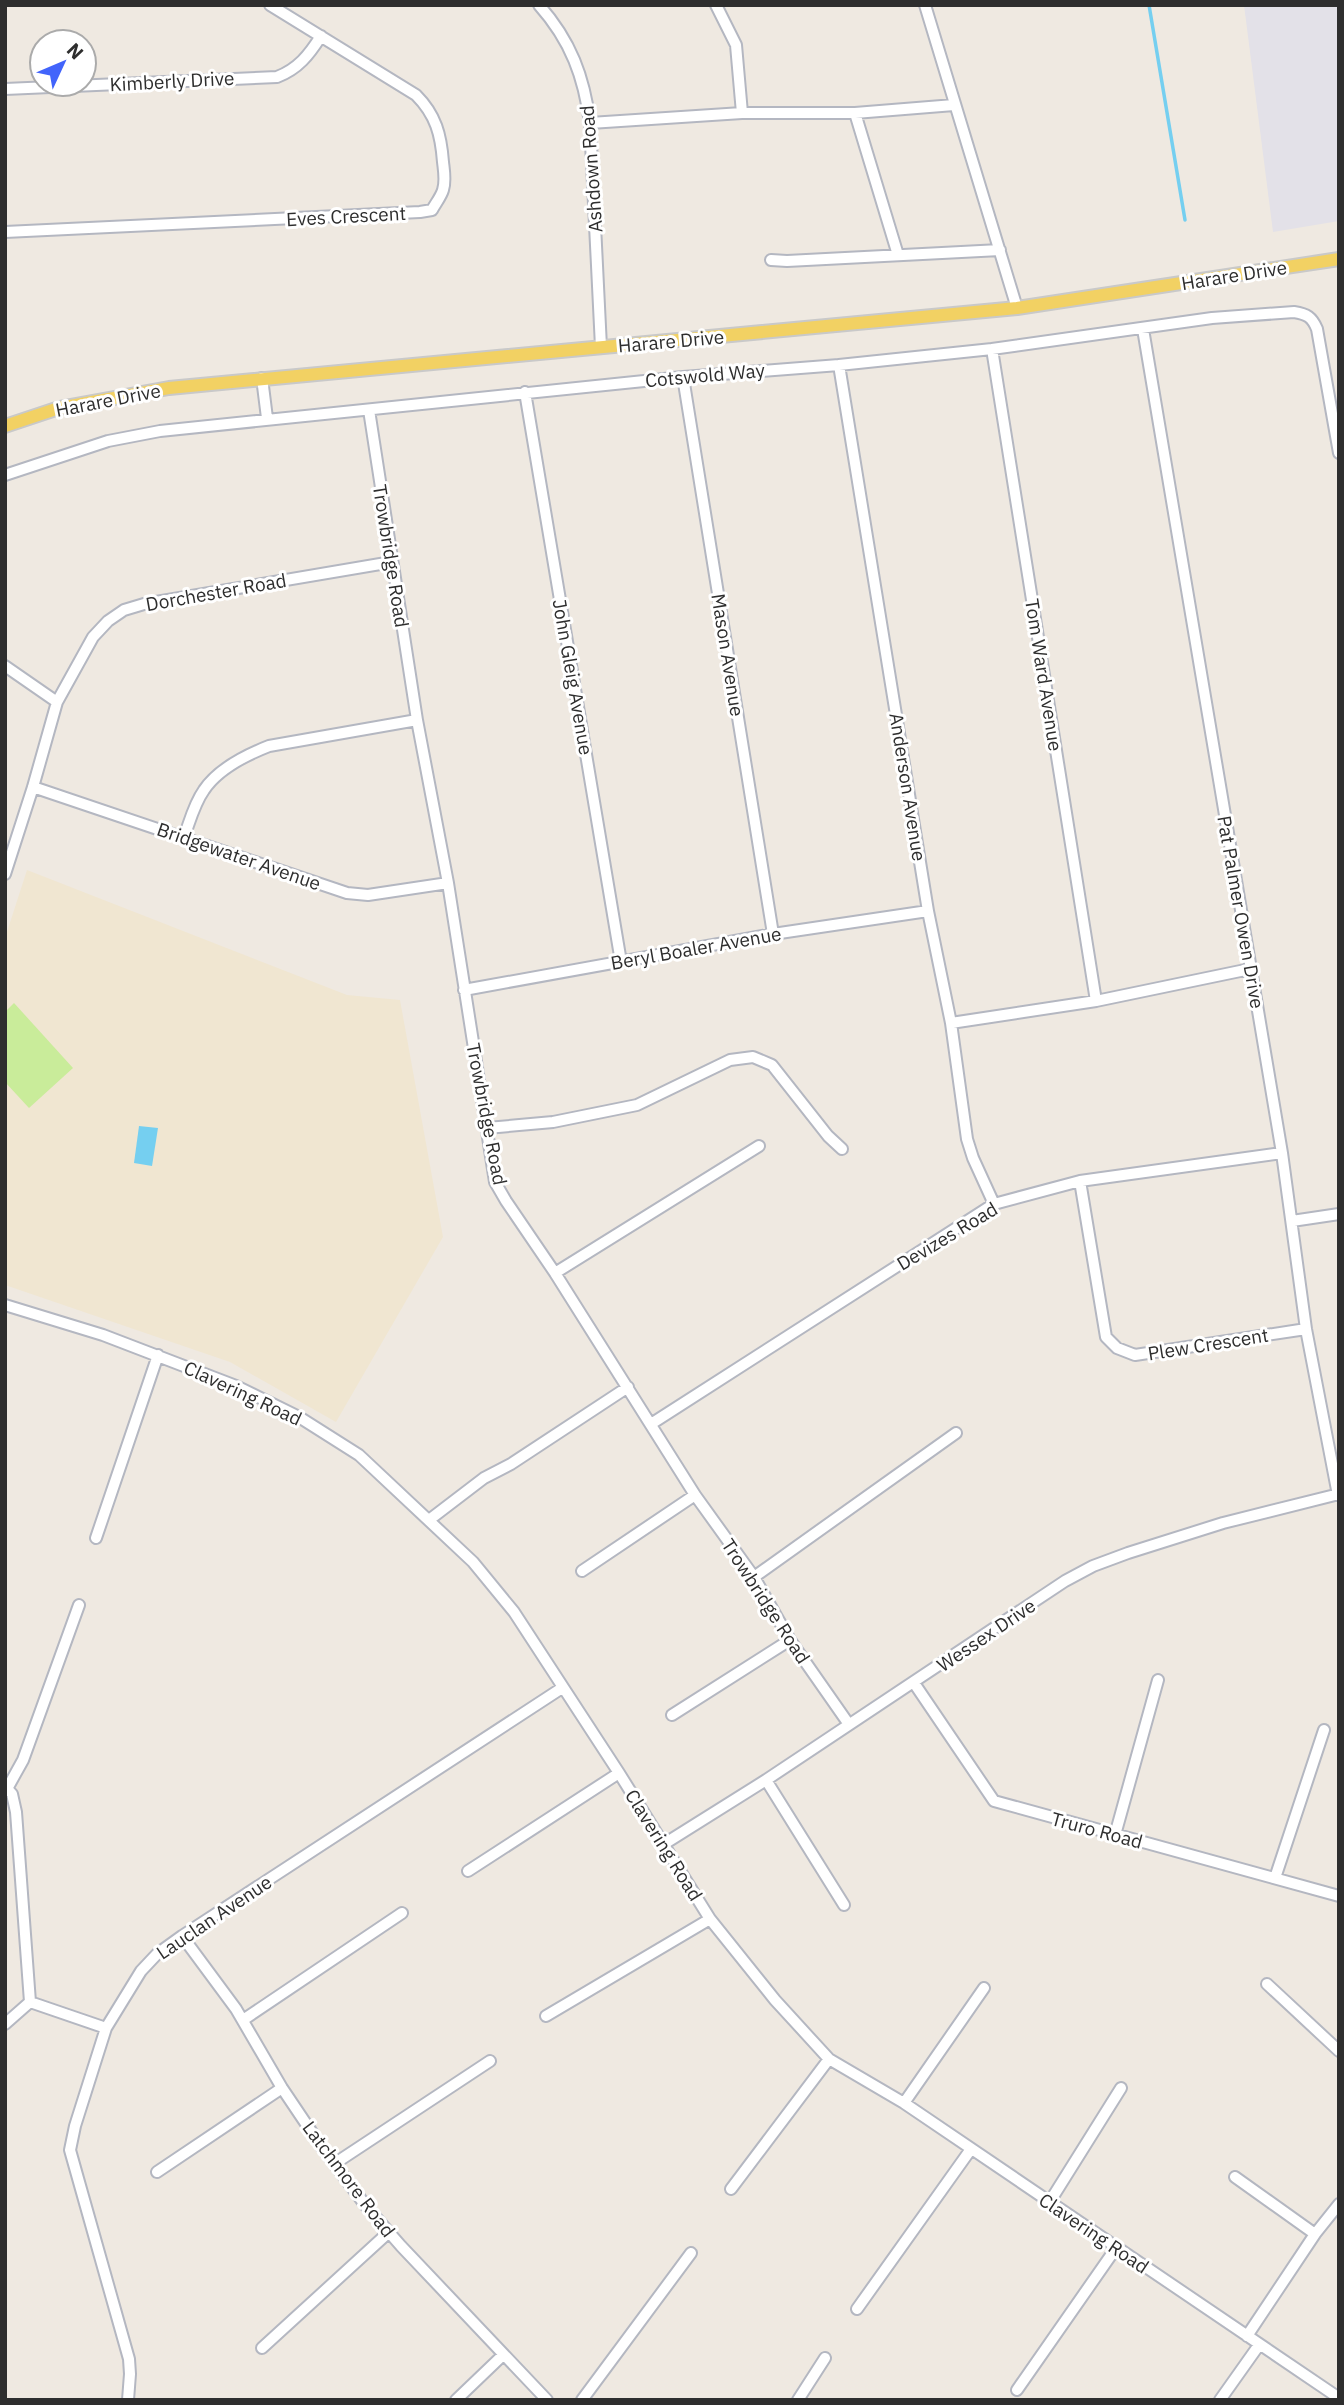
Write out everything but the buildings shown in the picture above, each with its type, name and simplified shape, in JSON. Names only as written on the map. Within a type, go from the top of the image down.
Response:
[{"type":"main road","name":"Harare Drive","points":[[5,426],[60,408],[169,388],[1017,308],[1339,259]]},
{"type":"street","name":"Eves Crescent","points":[[5,232],[432,210],[443,191],[445,181],[441,138],[432,114],[416,95],[270,5]]},
{"type":"street","name":"Ashdown Road","points":[[539,5],[553,21],[577,65],[586,97],[590,123],[601,347]]},
{"type":"street","points":[[716,5],[736,46],[742,113]]},
{"type":"street","points":[[925,5],[1017,308]]},
{"type":"street","name":"Kimberly Drive","points":[[5,89],[277,77],[296,67],[310,53],[321,36]]},
{"type":"street","points":[[590,123],[742,113],[855,113],[954,105]]},
{"type":"street","points":[[855,113],[898,255]]},
{"type":"street","points":[[771,260],[1000,250]]},
{"type":"street","name":"Cotswold Way","points":[[5,475],[108,441],[160,431],[525,392],[992,349],[1239,315],[1305,313],[1312,319],[1317,330],[1339,453]]},
{"type":"street","name":"Pat Palmer Owen Drive","points":[[1143,329],[1282,1153],[1306,1329],[1338,1494]]},
{"type":"street","name":"Tom Ward Avenue","points":[[992,349],[1096,1001]]},
{"type":"street","name":"Anderson Avenue","points":[[839,365],[928,911],[951,1023],[967,1139],[994,1204]]},
{"type":"street","name":"Mason Avenue","points":[[683,377],[773,934]]},
{"type":"street","points":[[262,378],[267,418]]},
{"type":"street","name":"John Gleig Avenue","points":[[525,392],[621,962]]},
{"type":"street","name":"Trowbridge Road","points":[[369,410],[417,720],[448,883],[495,1182],[695,1495],[754,1577],[790,1640],[848,1723]]},
{"type":"street","name":"Dorchester Road","points":[[5,874],[57,702],[93,637],[108,621],[124,610],[144,604],[393,562]]},
{"type":"street","points":[[5,666],[57,702]]},
{"type":"street","points":[[184,837],[194,808],[205,788],[246,755],[296,740],[417,720]]},
{"type":"street","name":"Bridgewater Avenue","points":[[33,787],[347,892],[368,895],[448,883]]},
{"type":"street","name":"Beryl Boaler Avenue","points":[[464,989],[773,934],[928,911]]},
{"type":"street","points":[[951,1023],[1096,1001],[1250,969]]},
{"type":"street","points":[[487,1128],[553,1122],[637,1105],[730,1060],[753,1057],[772,1065],[828,1136],[842,1149]]},
{"type":"street","points":[[555,1273],[759,1146]]},
{"type":"street","name":"Devizes Road","points":[[651,1424],[994,1204],[1080,1181],[1282,1153]]},
{"type":"street","name":"Plew Crescent","points":[[1080,1181],[1106,1337],[1117,1348],[1135,1355],[1306,1329]]},
{"type":"street","points":[[1292,1221],[1339,1214]]},
{"type":"street","name":"Clavering Road","points":[[5,1305],[103,1335],[236,1386],[299,1417],[359,1455],[473,1562],[514,1612],[710,1919],[775,2000],[829,2059],[904,2103],[1339,2398]]},
{"type":"street","points":[[96,1538],[158,1355]]},
{"type":"street","points":[[429,1520],[484,1478],[505,1468],[628,1387]]},
{"type":"street","points":[[754,1577],[956,1433]]},
{"type":"street","name":"Wessex Drive","points":[[664,1844],[766,1780],[1065,1581],[1093,1566],[1223,1523],[1338,1494]]},
{"type":"street","points":[[582,1572],[695,1495]]},
{"type":"street","points":[[30,2002],[16,1812],[12,1794],[6,1786],[23,1760],[79,1605]]},
{"type":"street","points":[[672,1715],[790,1640]]},
{"type":"street","points":[[1115,1835],[1158,1679]]},
{"type":"street","name":"Truro Road","points":[[914,1682],[994,1801],[1339,1896]]},
{"type":"street","name":"Lauclan Avenue","points":[[128,2400],[129,2359],[71,2150],[75,2126],[106,2028],[141,1971],[182,1936],[562,1688]]},
{"type":"street","points":[[1275,1878],[1324,1730]]},
{"type":"street","points":[[468,1871],[619,1773]]},
{"type":"street","points":[[766,1780],[844,1905]]},
{"type":"street","points":[[243,2020],[402,1913]]},
{"type":"street","points":[[546,2016],[710,1919]]},
{"type":"street","name":"Latchmore Road","points":[[182,1936],[243,2020],[282,2088],[334,2164],[389,2232],[547,2400]]},
{"type":"street","points":[[1267,1984],[1339,2051]]},
{"type":"street","points":[[904,2103],[984,1988]]},
{"type":"street","points":[[5,2024],[30,2002]]},
{"type":"street","points":[[30,2002],[106,2028]]},
{"type":"street","points":[[731,2189],[829,2059]]},
{"type":"street","points":[[334,2164],[490,2061]]},
{"type":"street","points":[[158,2172],[282,2088]]},
{"type":"street","points":[[1049,2203],[1121,2088]]},
{"type":"street","points":[[857,2309],[971,2149]]},
{"type":"street","points":[[1235,2177],[1315,2234]]},
{"type":"street","points":[[1247,2336],[1315,2234],[1339,2204]]},
{"type":"street","points":[[262,2348],[389,2232]]},
{"type":"street","points":[[1017,2390],[1116,2248]]},
{"type":"street","points":[[582,2400],[691,2253]]},
{"type":"street","points":[[1220,2400],[1259,2345]]},
{"type":"street","points":[[456,2400],[503,2355]]},
{"type":"street","points":[[799,2400],[825,2358]]},
{"type":"shaded area","points":[[1244,5],[1339,5],[1339,221],[1273,232]]},
{"type":"shaded area","points":[[27,870],[347,995],[400,1000],[443,1237],[336,1422],[230,1362],[5,1285],[5,938]]},
{"type":"green space","points":[[14,1003],[73,1068],[29,1108],[5,1082],[5,1012]]},
{"type":"water","points":[[139,1126],[158,1128],[152,1166],[134,1163]]},
{"type":"waterway","points":[[1149,5],[1185,220]]}]
